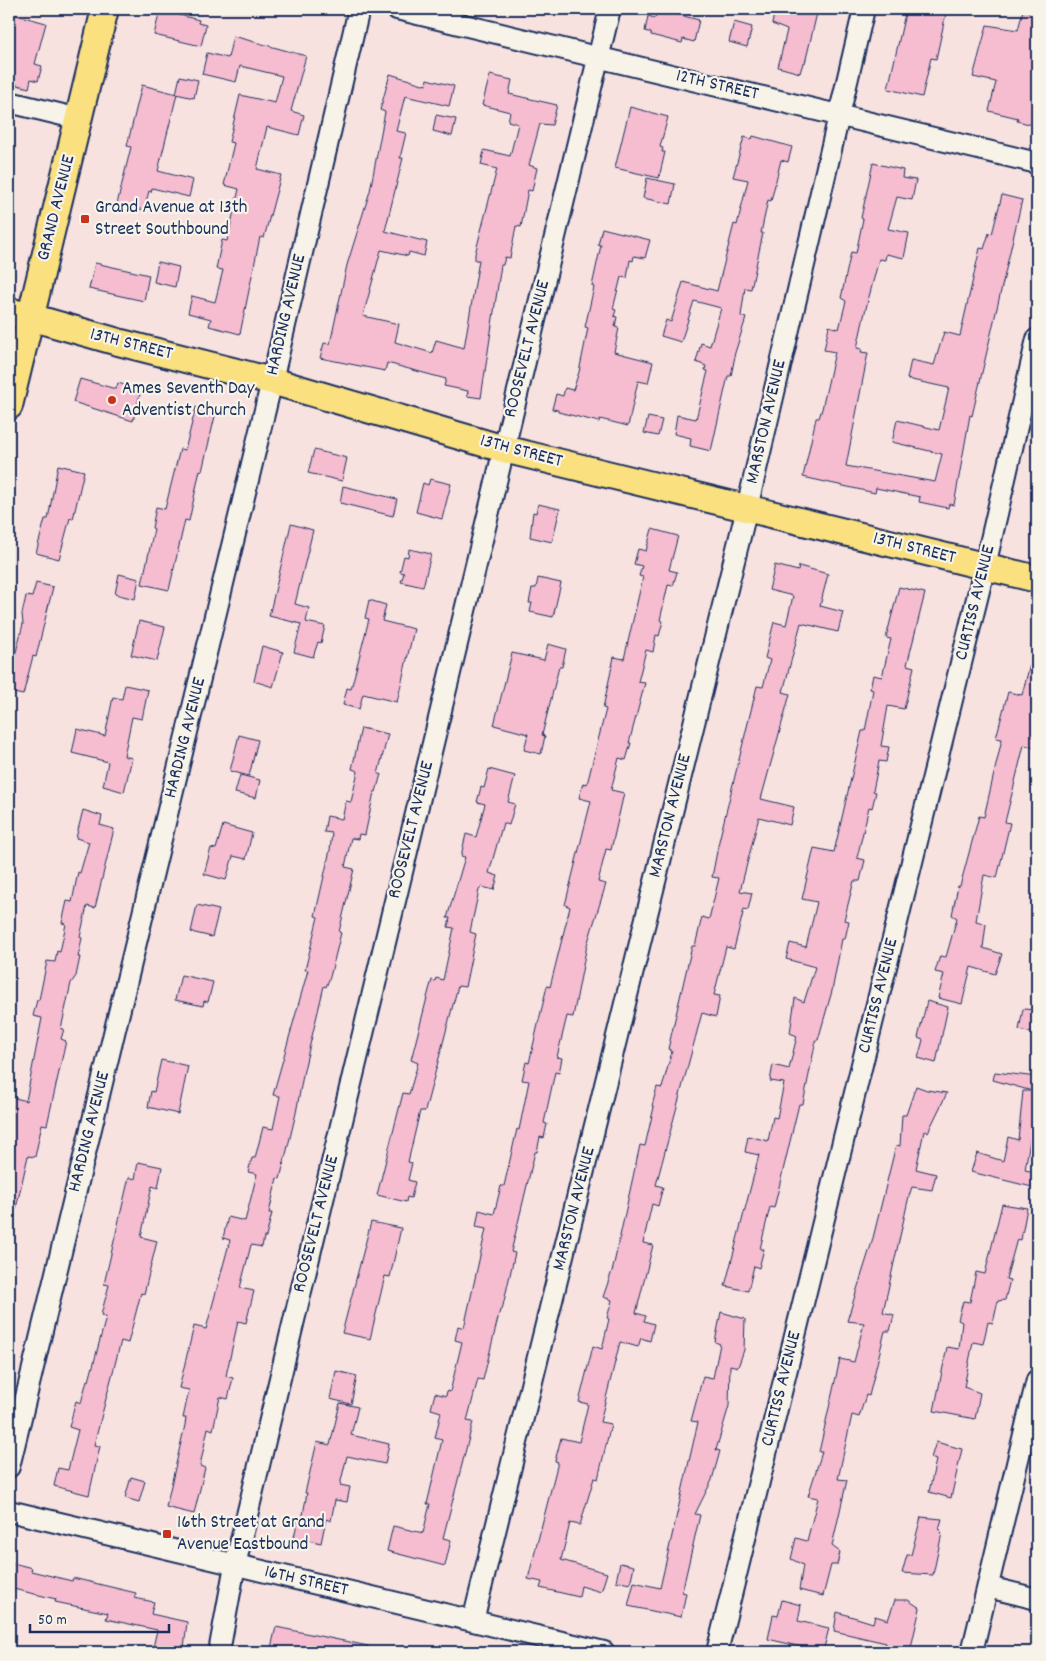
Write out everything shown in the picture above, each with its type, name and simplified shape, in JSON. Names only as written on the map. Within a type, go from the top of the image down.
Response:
[{"type":"main road","name":"GRAND AVENUE","points":[[9,406],[19,315],[79,119],[105,9]]},
{"type":"main road","name":"13TH STREET","points":[[19,315],[272,381],[504,448],[1037,579]]},
{"type":"street","name":"HARDING AVENUE","points":[[9,1467],[272,381],[359,9]]},
{"type":"street","name":"12TH STREET","points":[[397,9],[1037,163]]},
{"type":"street","name":"ROOSEVELT AVENUE","points":[[219,1652],[235,1565],[610,9]]},
{"type":"street","name":"MARSTON AVENUE","points":[[473,1621],[747,508],[864,9]]},
{"type":"street","points":[[9,102],[79,119]]},
{"type":"street","name":"CURTISS AVENUE","points":[[717,1652],[985,566],[1037,339]]},
{"type":"street","points":[[972,1652],[1037,1380]]},
{"type":"street","name":"16TH STREET","points":[[9,1511],[604,1652]]},
{"type":"street","points":[[988,1587],[1037,1599]]},
{"type":"building","points":[[657,9],[699,20],[694,42],[683,39],[682,43],[651,35],[651,33],[645,31],[648,16],[655,18]]},
{"type":"building","points":[[775,9],[818,9],[805,63],[803,63],[800,73],[778,67],[787,30],[772,24]]},
{"type":"building","points":[[906,9],[947,9],[936,59],[931,58],[922,97],[888,89]]},
{"type":"building","points":[[160,10],[199,20],[198,23],[206,25],[201,46],[154,35]]},
{"type":"building","points":[[1023,10],[1037,13],[1037,126],[1017,121],[1018,118],[989,111],[996,82],[973,77],[987,25],[1018,30]]},
{"type":"building","points":[[9,13],[46,23],[35,64],[42,66],[38,81],[31,79],[29,88],[9,83]]},
{"type":"building","points":[[734,22],[752,27],[747,47],[729,42]]},
{"type":"building","points":[[233,36],[306,56],[291,111],[304,115],[299,135],[267,127],[257,169],[281,175],[264,238],[260,237],[240,334],[209,326],[211,319],[188,313],[192,296],[215,302],[223,270],[216,269],[222,240],[227,241],[239,189],[224,185],[234,143],[229,142],[240,95],[275,103],[282,76],[240,66],[236,82],[202,74],[207,53],[228,58]]},
{"type":"building","points":[[390,74],[426,85],[427,79],[454,86],[449,106],[405,96],[396,131],[406,133],[400,158],[403,158],[385,231],[427,242],[424,256],[409,252],[408,256],[381,250],[363,316],[399,324],[395,342],[432,353],[436,340],[464,348],[479,260],[475,260],[475,254],[497,169],[481,165],[484,150],[510,156],[518,124],[508,121],[510,112],[482,105],[490,75],[512,80],[509,94],[557,105],[552,125],[540,124],[529,165],[537,168],[532,191],[528,190],[521,227],[516,226],[510,258],[505,257],[503,265],[501,265],[481,398],[467,396],[468,391],[444,386],[446,379],[387,363],[385,371],[320,358],[324,343],[330,344],[347,265],[370,191],[385,112],[380,110]]},
{"type":"building","points":[[180,76],[198,80],[194,98],[176,94]]},
{"type":"building","points":[[142,85],[177,94],[158,171],[193,180],[189,197],[152,188],[151,192],[149,191],[144,210],[117,204],[131,147],[127,146]]},
{"type":"building","points":[[630,107],[668,117],[660,147],[663,148],[662,152],[665,152],[659,178],[615,168]]},
{"type":"building","points":[[436,115],[456,119],[452,136],[433,131]]},
{"type":"building","points":[[753,136],[792,147],[788,162],[781,160],[771,201],[768,200],[751,289],[745,288],[741,316],[746,318],[734,356],[731,376],[728,376],[711,451],[690,446],[691,438],[674,434],[677,415],[696,419],[708,371],[705,370],[706,366],[696,362],[701,343],[710,346],[721,308],[694,301],[681,342],[661,336],[666,320],[671,322],[683,282],[717,291],[734,224],[737,225],[748,180],[733,177],[744,137],[752,139]]},
{"type":"building","points":[[873,163],[903,170],[902,178],[916,180],[912,200],[897,197],[888,229],[909,233],[904,258],[886,254],[885,260],[879,259],[865,312],[857,348],[862,349],[861,352],[868,353],[846,466],[935,482],[942,454],[892,442],[897,420],[939,430],[949,388],[907,379],[911,360],[934,365],[944,332],[960,336],[980,248],[984,249],[989,233],[992,234],[1002,195],[1022,200],[972,416],[970,415],[954,505],[949,504],[948,508],[919,502],[920,497],[876,488],[875,493],[803,477],[816,418],[819,418],[822,409],[835,352],[824,350],[829,326],[839,329],[846,301],[841,298],[851,252],[856,253],[863,219],[861,218]]},
{"type":"building","points":[[647,178],[675,184],[671,204],[643,198]]},
{"type":"building","points":[[602,228],[650,240],[645,258],[634,256],[633,261],[630,260],[627,278],[621,277],[613,309],[616,310],[614,316],[617,317],[615,327],[619,328],[614,352],[653,362],[648,383],[638,381],[628,426],[600,419],[599,422],[552,409],[556,394],[563,396],[565,388],[573,390],[579,372],[588,328],[585,327],[594,287],[592,286],[601,245],[598,245]]},
{"type":"building","points":[[158,262],[179,267],[175,287],[154,282]]},
{"type":"building","points":[[95,263],[149,275],[144,301],[89,289]]},
{"type":"building","points":[[80,379],[116,389],[118,383],[141,390],[133,421],[73,402]]},
{"type":"building","points":[[196,407],[216,412],[202,471],[200,470],[189,521],[185,520],[169,590],[142,584],[154,529],[152,528],[156,507],[165,509],[180,449],[185,450]]},
{"type":"building","points":[[648,417],[662,420],[658,436],[644,433]]},
{"type":"building","points":[[314,450],[347,458],[342,481],[308,473]]},
{"type":"building","points":[[58,465],[84,471],[73,519],[70,518],[59,559],[36,553],[45,519],[48,519]]},
{"type":"building","points":[[430,479],[451,484],[442,519],[416,512],[423,483],[428,485]]},
{"type":"building","points":[[343,486],[397,499],[393,516],[340,503]]},
{"type":"building","points":[[538,504],[560,509],[552,542],[530,537],[533,512],[536,513]]},
{"type":"building","points":[[291,524],[313,530],[295,604],[309,608],[306,622],[325,626],[321,643],[318,642],[313,657],[294,652],[301,624],[269,616]]},
{"type":"building","points":[[652,529],[678,536],[669,570],[677,572],[673,586],[668,585],[660,620],[663,621],[659,636],[656,635],[653,652],[646,650],[638,682],[645,683],[629,743],[631,743],[626,760],[619,758],[611,790],[624,793],[611,850],[606,849],[598,882],[606,884],[587,945],[573,1017],[567,1016],[557,1057],[562,1058],[559,1073],[555,1072],[544,1123],[547,1124],[544,1138],[540,1137],[537,1152],[535,1152],[511,1252],[515,1253],[502,1310],[500,1310],[483,1380],[478,1379],[467,1421],[473,1422],[443,1538],[451,1540],[445,1566],[387,1551],[393,1526],[423,1533],[430,1504],[427,1504],[442,1440],[435,1438],[441,1412],[431,1409],[435,1393],[446,1396],[447,1391],[450,1392],[462,1342],[455,1340],[458,1326],[464,1328],[486,1229],[476,1227],[479,1210],[494,1214],[501,1186],[504,1186],[517,1129],[519,1130],[529,1081],[522,1080],[526,1062],[529,1063],[547,986],[550,987],[570,907],[565,905],[591,801],[579,798],[583,783],[587,784],[606,709],[603,708],[614,657],[624,659],[643,577],[639,576],[642,566],[634,564],[638,549],[646,551]]},
{"type":"building","points":[[409,549],[431,554],[423,587],[401,582],[404,573],[400,572],[404,556],[408,557]]},
{"type":"building","points":[[775,565],[798,571],[799,566],[828,574],[820,606],[843,612],[838,632],[801,623],[783,692],[790,694],[761,799],[794,807],[790,825],[759,817],[740,891],[752,893],[748,910],[744,909],[734,949],[726,947],[714,995],[720,996],[716,1017],[702,1013],[656,1185],[663,1187],[658,1206],[652,1204],[643,1243],[653,1245],[636,1313],[646,1316],[644,1321],[654,1324],[650,1341],[641,1338],[638,1347],[620,1342],[600,1422],[611,1424],[598,1479],[594,1478],[580,1525],[570,1523],[561,1560],[607,1573],[601,1592],[581,1586],[579,1597],[540,1588],[542,1582],[528,1579],[558,1462],[555,1461],[561,1438],[579,1442],[588,1404],[579,1402],[593,1346],[602,1349],[612,1300],[603,1297],[613,1268],[640,1145],[645,1146],[657,1087],[662,1088],[672,1051],[668,1049],[692,946],[695,946],[702,917],[709,919],[719,878],[712,877],[719,841],[757,686],[763,687],[770,660],[765,658],[774,622],[786,625],[793,596],[769,590]]},
{"type":"building","points":[[119,574],[139,579],[135,599],[115,594]]},
{"type":"building","points":[[538,578],[561,583],[553,617],[530,612],[532,603],[529,603],[532,588],[536,588]]},
{"type":"building","points":[[36,583],[53,587],[36,657],[33,656],[23,695],[9,692],[9,663],[13,664],[23,624],[22,614],[26,596],[32,597]]},
{"type":"building","points":[[899,587],[925,593],[907,665],[914,667],[904,709],[888,706],[881,746],[889,747],[886,762],[879,761],[873,791],[876,792],[872,808],[869,807],[857,858],[865,860],[860,881],[854,881],[844,920],[849,921],[845,939],[842,939],[832,991],[818,1040],[816,1040],[803,1104],[799,1104],[774,1208],[770,1207],[760,1249],[764,1249],[759,1268],[754,1266],[748,1291],[725,1286],[759,1155],[745,1152],[748,1136],[768,1141],[773,1117],[777,1118],[784,1083],[770,1081],[773,1065],[789,1069],[797,1036],[790,1033],[795,998],[804,1002],[815,967],[786,959],[790,943],[806,947],[817,902],[802,899],[814,848],[834,852],[862,731],[865,731],[873,690],[870,689],[873,675],[882,677],[891,639],[886,638]]},
{"type":"building","points":[[369,600],[386,605],[382,621],[414,629],[397,702],[363,694],[359,709],[343,705],[347,688],[351,689],[369,619],[365,618]]},
{"type":"building","points":[[139,621],[165,627],[157,661],[131,655]]},
{"type":"building","points":[[548,644],[566,649],[562,667],[559,667],[542,735],[545,736],[541,754],[524,750],[528,734],[494,725],[512,653],[544,660]]},
{"type":"building","points":[[262,646],[283,652],[273,687],[254,681]]},
{"type":"building","points":[[1032,657],[1037,657],[1037,748],[1024,745],[1005,822],[1010,823],[997,878],[984,875],[976,921],[986,924],[983,948],[1002,954],[995,974],[971,967],[962,1004],[938,998],[944,974],[935,972],[940,956],[946,957],[957,918],[952,915],[958,886],[960,886],[979,816],[984,817],[1002,739],[996,738],[1008,692],[1022,695]]},
{"type":"building","points":[[125,685],[148,690],[142,719],[132,717],[124,756],[132,758],[124,792],[103,786],[108,762],[72,753],[77,729],[105,736],[113,697],[122,699]]},
{"type":"building","points":[[361,728],[388,734],[378,774],[381,774],[376,792],[374,792],[365,835],[359,834],[358,839],[351,838],[345,867],[354,869],[339,932],[341,933],[330,977],[326,987],[324,986],[280,1179],[277,1178],[266,1237],[264,1237],[262,1247],[251,1245],[240,1288],[254,1291],[246,1323],[238,1321],[226,1376],[233,1378],[228,1399],[220,1397],[213,1430],[208,1428],[200,1466],[205,1468],[194,1514],[166,1507],[186,1418],[183,1418],[189,1390],[179,1388],[194,1326],[206,1329],[230,1240],[223,1238],[228,1217],[245,1221],[257,1174],[248,1172],[252,1158],[255,1158],[263,1127],[273,1129],[280,1096],[273,1095],[308,970],[305,970],[318,917],[315,916],[330,850],[332,833],[324,832],[327,816],[342,819],[346,801],[351,802],[358,771],[352,769]]},
{"type":"building","points":[[239,735],[258,740],[249,776],[230,771]]},
{"type":"building","points":[[489,769],[515,776],[508,802],[515,804],[509,825],[503,823],[489,873],[498,876],[494,890],[482,887],[479,890],[470,932],[476,934],[465,987],[458,986],[425,1111],[420,1111],[408,1162],[412,1163],[408,1180],[415,1182],[411,1198],[407,1197],[406,1202],[377,1195],[403,1093],[409,1094],[418,1063],[411,1060],[432,980],[435,981],[436,978],[443,980],[454,928],[448,927],[450,918],[447,918],[465,857],[461,856],[466,834],[476,837],[485,804],[477,802],[481,787],[484,788]]},
{"type":"building","points":[[240,775],[260,780],[256,798],[235,793]]},
{"type":"building","points":[[83,810],[102,816],[100,825],[114,829],[95,908],[87,906],[80,937],[82,938],[76,976],[71,983],[61,1029],[64,1029],[61,1039],[66,1041],[47,1125],[42,1124],[35,1157],[28,1156],[15,1213],[9,1212],[9,1110],[12,1097],[26,1101],[42,1018],[33,1016],[37,1000],[39,1000],[47,961],[55,962],[57,951],[60,952],[66,924],[62,923],[67,901],[72,902],[78,872],[80,873],[89,842],[76,838]]},
{"type":"building","points":[[223,825],[252,833],[246,859],[233,856],[226,880],[204,874],[211,848],[216,849]]},
{"type":"building","points":[[197,905],[219,910],[212,937],[191,932]]},
{"type":"building","points":[[181,975],[213,982],[208,1002],[204,1001],[203,1006],[175,1000]]},
{"type":"building","points":[[927,1001],[948,1007],[936,1063],[918,1058],[923,1040],[918,1038]]},
{"type":"building","points":[[1023,1009],[1037,1010],[1037,1034],[1019,1030]]},
{"type":"building","points":[[161,1060],[188,1066],[178,1114],[148,1107],[151,1091],[154,1092]]},
{"type":"building","points":[[995,1072],[1037,1077],[1037,1123],[1033,1123],[1025,1170],[1035,1172],[1032,1187],[971,1172],[977,1153],[1003,1161],[1008,1137],[1018,1140],[1023,1091],[1032,1091],[993,1080]]},
{"type":"building","points":[[916,1086],[947,1093],[928,1132],[924,1131],[916,1169],[936,1174],[932,1190],[912,1187],[909,1196],[883,1312],[894,1315],[890,1331],[885,1331],[869,1396],[866,1395],[859,1417],[852,1415],[838,1479],[847,1480],[832,1546],[840,1552],[837,1565],[831,1565],[823,1596],[799,1590],[803,1565],[791,1559],[796,1538],[807,1541],[818,1498],[808,1496],[822,1452],[819,1452],[840,1359],[854,1362],[864,1323],[847,1321],[872,1242],[896,1145],[900,1146],[902,1115],[906,1115]]},
{"type":"building","points":[[138,1162],[162,1167],[158,1188],[152,1186],[141,1237],[157,1241],[144,1294],[141,1293],[128,1343],[121,1341],[94,1445],[100,1446],[89,1495],[54,1486],[58,1468],[68,1470],[78,1430],[69,1427],[76,1401],[81,1403],[87,1380],[89,1381],[106,1317],[101,1315],[109,1285],[104,1284],[129,1177],[135,1179]]},
{"type":"building","points":[[1002,1204],[1027,1208],[1021,1240],[1017,1239],[1006,1279],[1010,1280],[1005,1300],[998,1301],[993,1323],[988,1322],[983,1344],[973,1342],[964,1387],[980,1393],[975,1419],[934,1411],[947,1347],[959,1349],[962,1322],[958,1320],[963,1301],[970,1302],[976,1272],[985,1274]]},
{"type":"building","points":[[371,1222],[401,1228],[390,1277],[385,1276],[370,1339],[342,1333]]},
{"type":"building","points":[[721,1312],[745,1319],[744,1350],[738,1367],[730,1365],[729,1406],[716,1450],[720,1451],[712,1480],[695,1514],[700,1515],[682,1592],[686,1593],[681,1617],[628,1606],[634,1582],[660,1588],[698,1422],[691,1421],[703,1376],[713,1378],[720,1344],[715,1342]]},
{"type":"building","points":[[336,1371],[357,1376],[351,1404],[330,1399]]},
{"type":"building","points":[[340,1403],[358,1407],[351,1435],[389,1444],[385,1464],[347,1456],[340,1485],[350,1487],[347,1502],[335,1500],[331,1521],[326,1519],[321,1543],[294,1537],[298,1520],[302,1520],[307,1493],[305,1493],[317,1442],[330,1445]]},
{"type":"building","points":[[936,1442],[962,1449],[951,1498],[929,1492],[936,1460],[931,1458]]},
{"type":"building","points":[[131,1477],[145,1481],[139,1502],[125,1498]]},
{"type":"building","points":[[921,1517],[942,1519],[939,1529],[942,1533],[933,1575],[902,1573],[907,1555],[911,1555]]},
{"type":"building","points":[[9,1562],[32,1568],[31,1571],[72,1581],[73,1578],[136,1593],[134,1598],[154,1602],[151,1614],[187,1622],[184,1648],[182,1648],[181,1652],[152,1652],[157,1630],[106,1619],[108,1613],[55,1602],[56,1599],[9,1588]]},
{"type":"building","points":[[620,1563],[634,1566],[630,1584],[616,1581]]},
{"type":"building","points":[[782,1600],[801,1605],[798,1621],[829,1628],[823,1652],[768,1639],[773,1615],[778,1616]]},
{"type":"building","points":[[895,1600],[908,1600],[920,1608],[910,1652],[884,1652],[886,1643],[834,1631],[837,1612],[873,1623],[875,1616],[888,1620]]},
{"type":"building","points":[[276,1627],[368,1646],[367,1652],[270,1652]]},
{"type":"place","name":"Grand Avenue at 13th Street Southbound","points":[[85,219]]},
{"type":"place","name":"Ames Seventh Day Adventist Church","points":[[112,400]]},
{"type":"place","name":"16th Street at Grand Avenue Eastbound","points":[[167,1534]]}]
